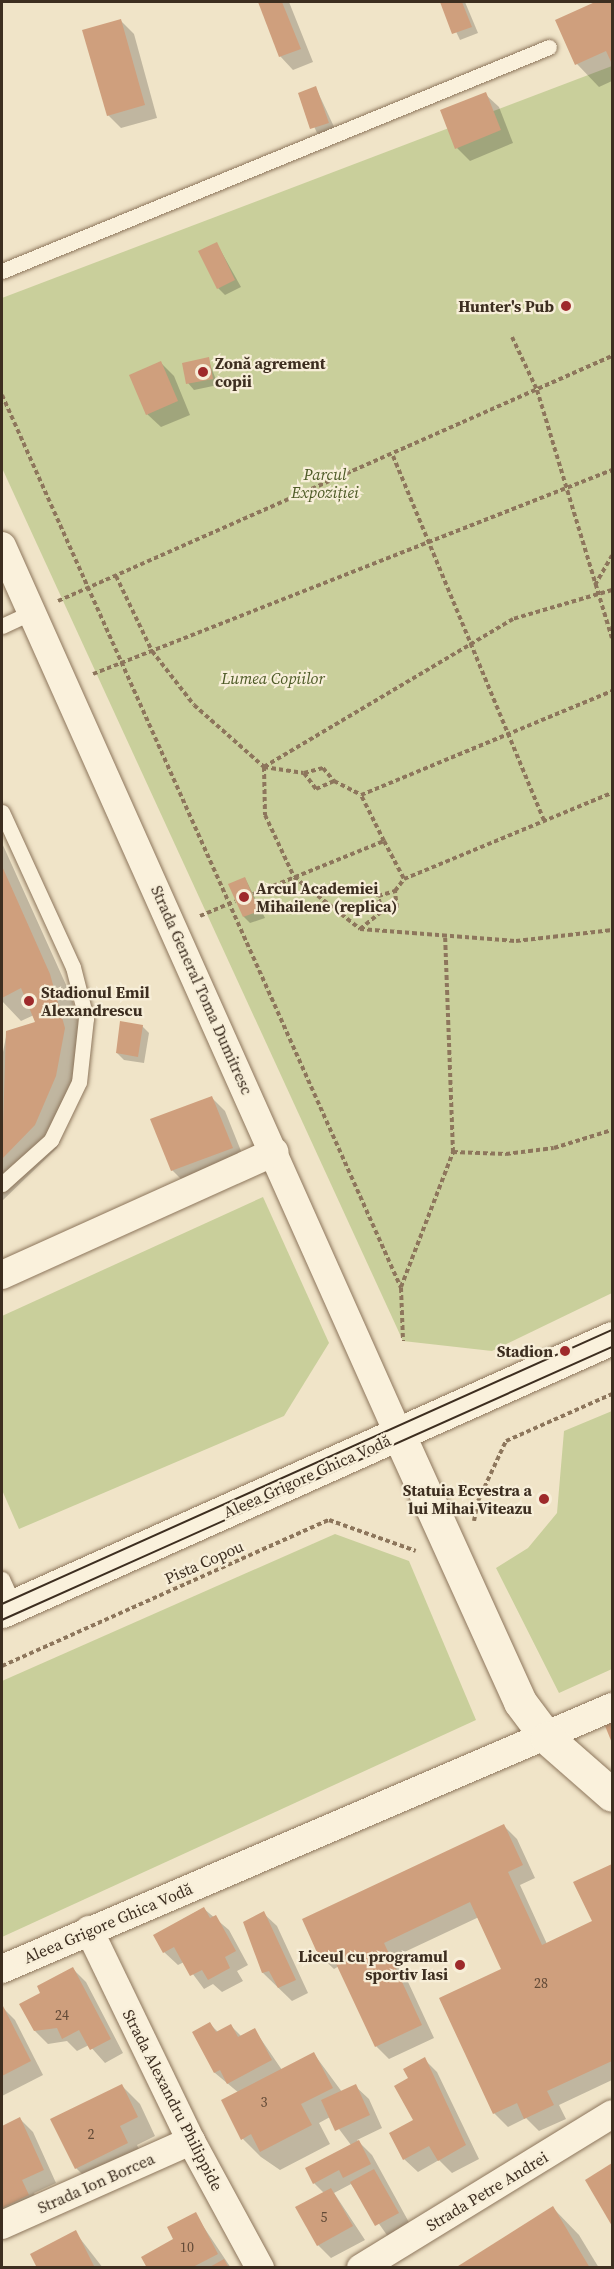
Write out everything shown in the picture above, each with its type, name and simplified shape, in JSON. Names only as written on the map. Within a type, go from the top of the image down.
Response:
[{"type":"main road","name":"Aleea Grigore Ghica Vodă","points":[[6,1599],[399,1435],[612,1338]]},
{"type":"main road","points":[[399,1435],[520,1701],[547,1738],[612,1795]]},
{"type":"street","name":"Strada General Toma Dumitresc","points":[[2,546],[62,686],[175,927],[399,1435]]},
{"type":"street","points":[[2,1275],[274,1152]]},
{"type":"street","name":"Aleea Grigore Ghica Vodă","points":[[2,1969],[89,1930],[547,1738],[612,1707]]},
{"type":"street","name":"Strada Alexandru Philippide","points":[[89,1930],[191,2141],[260,2268]]},
{"type":"street","name":"Strada Petre Andrei","points":[[361,2268],[612,2114]]},
{"type":"street","name":"Strada Ion Borcea","points":[[2,2225],[191,2141]]},
{"type":"lane","points":[[2,271],[549,47]]},
{"type":"lane","points":[[2,626],[30,613]]},
{"type":"lane","points":[[2,812],[73,967],[86,1018],[79,1082],[51,1140],[2,1185]]},
{"type":"path","points":[[512,337],[537,390],[563,489],[612,638]]},
{"type":"path","points":[[30,613],[393,456],[612,357]]},
{"type":"path","points":[[2,395],[401,1288],[403,1341]]},
{"type":"path","points":[[393,456],[545,823]]},
{"type":"path","points":[[62,686],[612,470]]},
{"type":"path","points":[[594,585],[612,556]]},
{"type":"path","points":[[116,576],[152,651],[195,705],[264,767],[304,773],[323,768],[334,781],[361,795],[404,879]]},
{"type":"path","points":[[264,767],[513,619],[612,590]]},
{"type":"path","points":[[361,795],[612,691]]},
{"type":"path","points":[[264,767],[265,815],[294,877],[360,929],[516,941],[612,930]]},
{"type":"path","points":[[304,773],[316,789],[334,781]]},
{"type":"path","points":[[382,911],[378,896],[395,891],[404,879],[612,794]]},
{"type":"path","points":[[253,894],[384,841]]},
{"type":"path","points":[[360,929],[382,911],[397,908],[395,891]]},
{"type":"path","points":[[175,927],[235,900]]},
{"type":"path","points":[[401,1288],[453,1152],[445,936]]},
{"type":"path","points":[[453,1152],[544,1149],[612,1130]]},
{"type":"path","points":[[473,1527],[478,1501],[506,1441],[612,1394]]},
{"type":"path","name":"Pista Copou","points":[[2,1666],[328,1520],[420,1552]]},
{"type":"green space","name":"Parcul Expoziției","points":[[612,66],[612,1293],[492,1351],[403,1341],[2,468],[2,298]]},
{"type":"green space","points":[[263,1197],[329,1343],[284,1416],[19,1529],[2,1490],[2,1316]]},
{"type":"green space","points":[[612,1411],[612,1669],[559,1693],[496,1568],[528,1548],[557,1513],[564,1431]]},
{"type":"green space","points":[[335,1534],[409,1561],[476,1720],[2,1937],[2,1681]]},
{"type":"building","points":[[258,2],[282,2],[301,49],[279,57]]},
{"type":"building","points":[[440,2],[462,2],[472,27],[452,34]]},
{"type":"building","points":[[595,2],[612,2],[612,64],[606,51],[575,65],[555,20]]},
{"type":"building","points":[[121,19],[145,105],[107,116],[82,30]]},
{"type":"building","points":[[316,86],[329,123],[310,129],[298,93]]},
{"type":"building","points":[[486,92],[501,130],[455,149],[440,110]]},
{"type":"building","points":[[217,242],[235,280],[217,289],[198,251]]},
{"type":"building","points":[[209,357],[213,379],[186,384],[182,363]]},
{"type":"building","points":[[161,361],[178,401],[146,415],[129,375]]},
{"type":"building","name":"Stadionul Emil Alexandrescu","points":[[2,866],[50,974],[65,1028],[56,1076],[35,1125],[2,1159],[6,1031],[35,1022],[21,988],[2,998]]},
{"type":"building","name":"Arcul Academiei Mihailene (replica)","points":[[245,877],[259,911],[243,917],[228,884]]},
{"type":"building","points":[[120,1021],[143,1025],[138,1057],[116,1053]]},
{"type":"building","points":[[212,1096],[233,1148],[171,1171],[150,1119]]},
{"type":"building","points":[[612,1711],[612,1743],[601,1716]]},
{"type":"building","points":[[504,1824],[523,1865],[508,1872],[542,1945],[592,1921],[573,1882],[612,1864],[612,2061],[547,2091],[554,2105],[524,2119],[517,2103],[493,2114],[439,1998],[501,1969],[470,1902],[384,1943],[422,2025],[375,2047],[330,1951],[319,1957],[302,1919]]},
{"type":"building","points":[[204,1907],[210,1918],[216,1915],[236,1951],[225,1957],[230,1968],[208,1980],[202,1970],[190,1976],[174,1947],[163,1953],[153,1935]]},
{"type":"building","points":[[264,1911],[296,1980],[278,1988],[269,1971],[262,1973],[243,1922]]},
{"type":"building","points":[[73,1967],[111,2039],[90,2050],[79,2030],[62,2039],[57,2028],[34,2031],[19,2004],[40,1993],[37,1986]]},
{"type":"building","points":[[2,2004],[31,2061],[2,2076]]},
{"type":"building","points":[[210,2022],[216,2032],[231,2024],[238,2037],[255,2028],[272,2060],[227,2084],[220,2070],[214,2073],[192,2032]]},
{"type":"building","points":[[314,2052],[333,2088],[301,2104],[312,2125],[260,2152],[251,2134],[241,2140],[221,2100]]},
{"type":"building","points":[[425,2057],[466,2145],[438,2161],[429,2146],[403,2160],[389,2133],[413,2120],[394,2086],[408,2078],[403,2069]]},
{"type":"building","points":[[122,2084],[138,2117],[120,2126],[128,2143],[75,2169],[50,2119]]},
{"type":"building","points":[[356,2084],[370,2115],[335,2131],[321,2100]]},
{"type":"building","points":[[20,2117],[44,2170],[22,2180],[29,2195],[2,2208],[2,2126]]},
{"type":"building","points":[[359,2140],[371,2164],[343,2178],[339,2170],[313,2184],[305,2168]]},
{"type":"building","points":[[612,2163],[612,2226],[585,2180]]},
{"type":"building","points":[[374,2169],[399,2213],[375,2226],[350,2182]]},
{"type":"building","points":[[331,2188],[353,2226],[317,2246],[295,2207]]},
{"type":"building","points":[[553,2206],[590,2268],[455,2268]]},
{"type":"building","points":[[196,2212],[218,2254],[191,2268],[147,2268],[141,2257],[173,2239],[167,2227]]},
{"type":"building","points":[[76,2230],[95,2268],[37,2268],[30,2254]]},
{"type":"building","points":[[224,2259],[229,2268],[208,2268]]},
{"type":"tram line","points":[[2,1604],[612,1330]]},
{"type":"tram line","points":[[2,1620],[612,1347]]},
{"type":"place","name":"Hunter's Pub","points":[[566,306]]},
{"type":"place","name":"Zonă agrement copii","points":[[203,372]]},
{"type":"place","name":"Arcul Academiei Mihailene (replica)","points":[[244,897]]},
{"type":"place","name":"Stadionul Emil Alexandrescu","points":[[29,1001]]},
{"type":"place","name":"Stadion","points":[[565,1351]]},
{"type":"place","name":"Statuia Ecvestra a lui Mihai Viteazu","points":[[544,1499]]},
{"type":"place","name":"Liceul cu programul sportiv Iasi","points":[[460,1965]]},
{"type":"park label","name":"Lumea Copiilor","points":[[273,678]]}]
